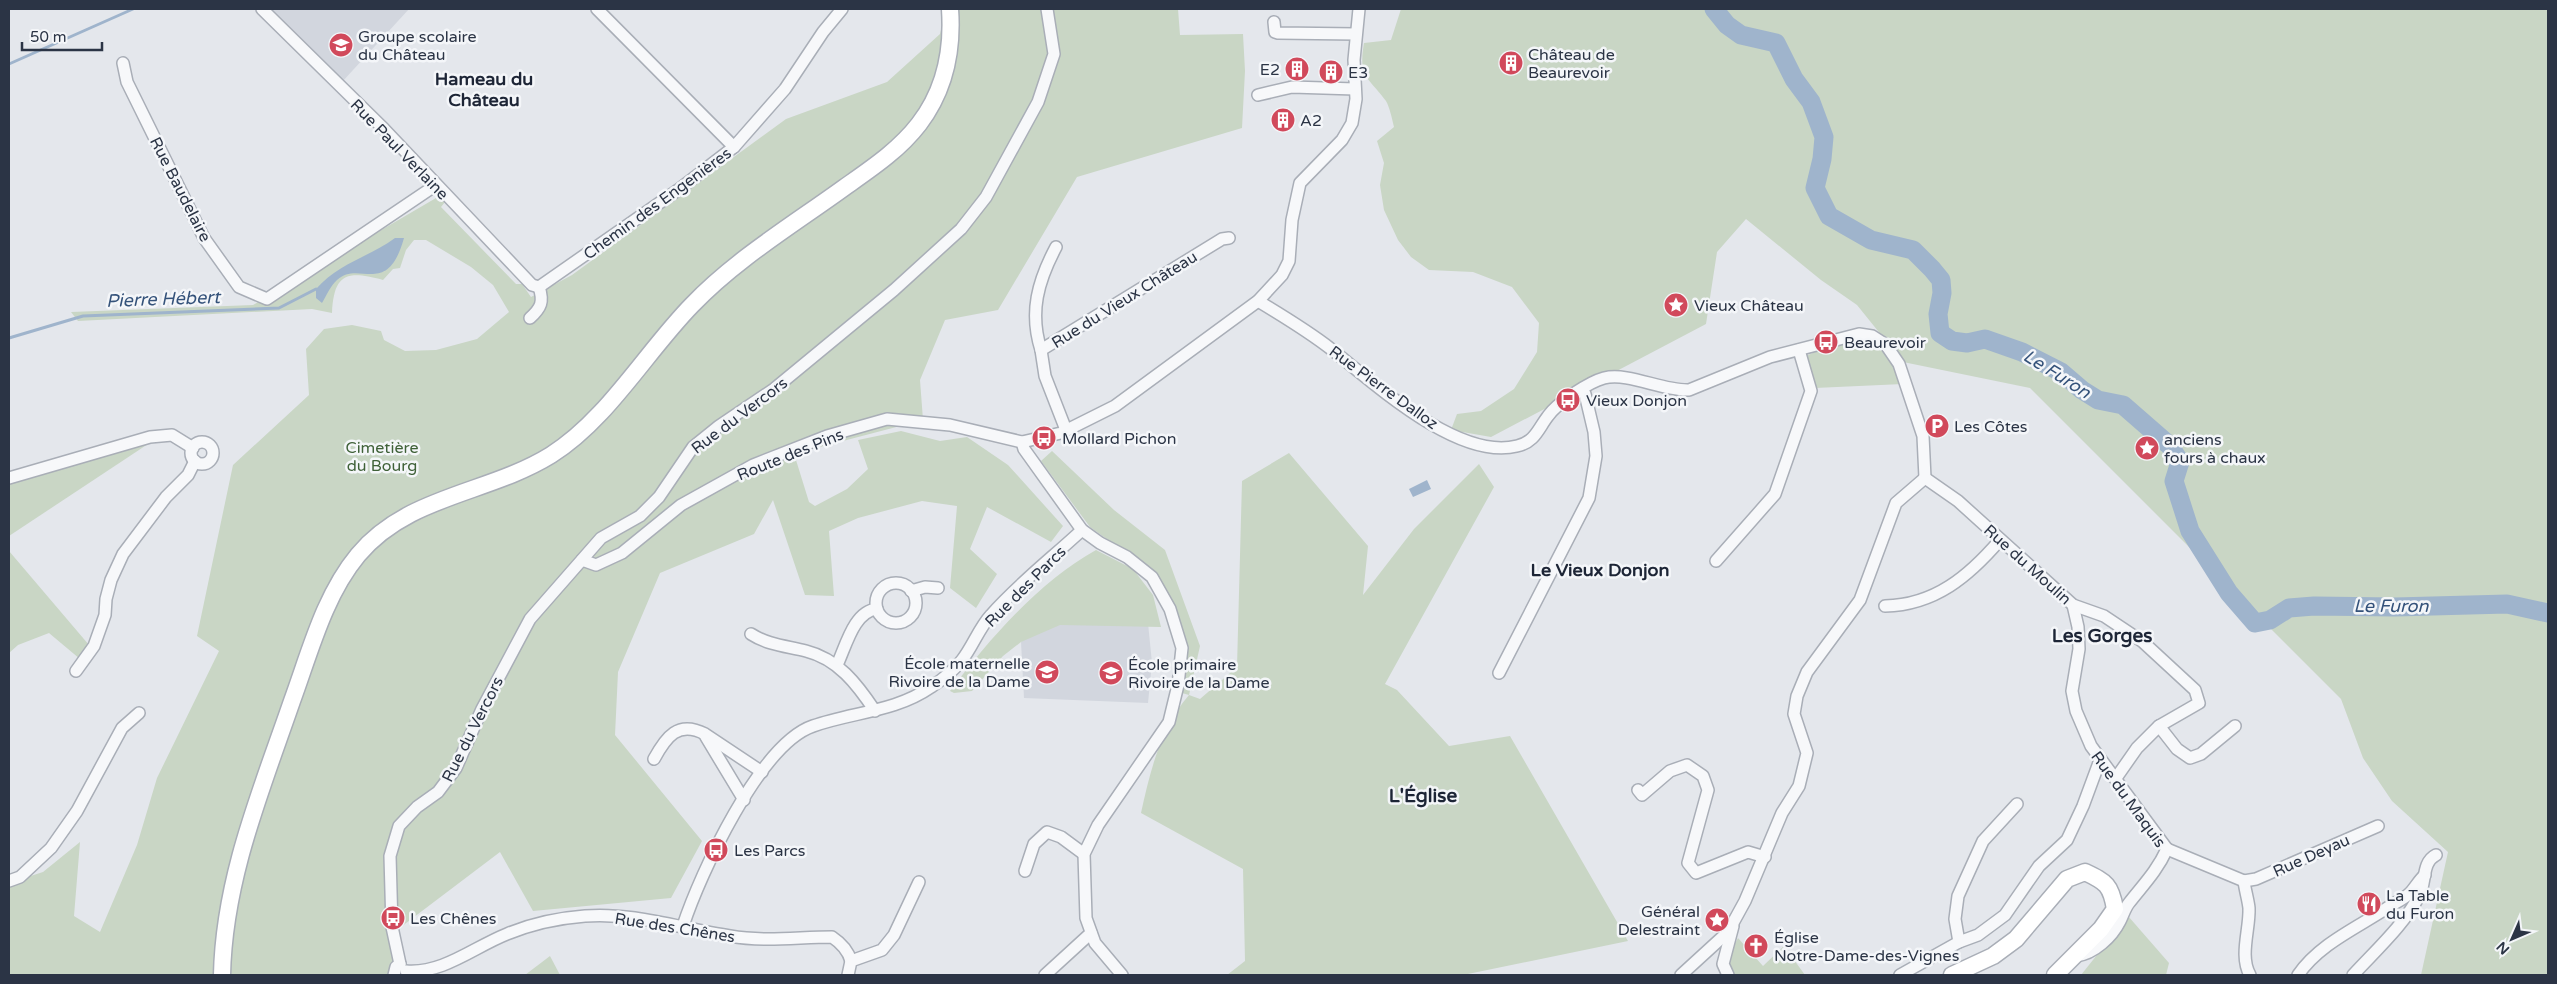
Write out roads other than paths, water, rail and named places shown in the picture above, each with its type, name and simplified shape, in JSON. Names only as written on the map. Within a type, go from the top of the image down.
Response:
[{"type":"main road","points":[[944,9],[952,34]]},
{"type":"main road","points":[[222,975],[230,892],[248,825],[322,619],[342,575],[360,552],[405,516],[422,506],[512,475],[553,454],[581,432],[693,303],[738,264],[904,142],[920,122],[944,80],[952,34],[950,9]]},
{"type":"main road","points":[[1952,975],[1993,956],[2016,939],[2067,880],[2085,872],[2103,880],[2112,891],[2115,909],[2101,930],[2055,975]]},
{"type":"street","name":"Rue Paul Verlaine","points":[[262,9],[384,129],[532,285],[539,287]]},
{"type":"street","points":[[597,9],[734,147]]},
{"type":"street","name":"Chemin des Engenières","points":[[539,287],[678,190],[734,147],[785,89],[823,32],[842,9]]},
{"type":"street","name":"Rue du Vercors","points":[[401,972],[392,927],[390,856],[399,826],[417,807],[438,792],[456,768],[482,709],[530,619],[601,538],[640,516],[659,497],[693,447],[719,426],[774,389],[894,290],[961,228],[986,197],[1038,102],[1054,54],[1047,9]]},
{"type":"street","points":[[1122,975],[1095,943],[1086,918],[1084,854],[1098,825],[1169,722],[1178,685],[1182,648],[1170,609],[1152,576],[1127,557],[1100,543],[1082,530],[1024,449],[1022,442],[1066,430],[1115,406],[1258,301],[1285,270],[1289,261],[1292,220],[1300,183],[1348,131],[1354,114],[1356,34],[1359,9]]},
{"type":"street","points":[[1274,22],[1275,32],[1278,33],[1356,34]]},
{"type":"street","name":"Rue Baudelaire","points":[[123,63],[127,82],[204,238],[239,287],[267,299],[436,185]]},
{"type":"street","points":[[1258,94],[1292,87],[1355,89]]},
{"type":"street","name":"Rue du Vieux Château","points":[[1066,430],[1045,376],[1041,350],[1222,240],[1229,238]]},
{"type":"street","points":[[1041,350],[1034,323],[1035,308],[1042,281],[1056,247]]},
{"type":"street","points":[[530,318],[540,308],[542,302],[539,287]]},
{"type":"street","name":"Rue Pierre Dalloz","points":[[1258,301],[1329,348],[1424,420],[1461,439],[1496,447],[1518,446],[1534,438],[1548,416],[1594,381],[1618,377],[1677,390],[1689,390],[1770,357],[1859,334],[1872,336],[1893,352],[1900,364],[1922,436],[1925,478]]},
{"type":"street","points":[[1716,561],[1776,494],[1811,392],[1799,350]]},
{"type":"street","points":[[1499,673],[1589,498],[1596,456],[1595,440],[1585,394],[1582,390]]},
{"type":"street","name":"Route des Pins","points":[[582,560],[596,565],[622,553],[681,505],[753,465],[827,436],[887,419],[950,425],[1022,442]]},
{"type":"street","points":[[9,478],[150,437],[172,435],[192,448]]},
{"type":"street","points":[[204,443],[209,445],[212,451],[208,462],[200,464],[195,461],[192,456],[192,448],[197,444],[204,443]]},
{"type":"street","points":[[76,671],[94,646],[105,614],[111,580],[123,554],[166,497],[188,475],[195,461]]},
{"type":"street","points":[[1682,975],[1722,939],[1733,924],[1765,857],[1782,813],[1799,786],[1807,753],[1794,714],[1797,696],[1807,672],[1860,600],[1896,504],[1925,478]]},
{"type":"street","name":"Rue du Moulin","points":[[1925,478],[1958,501],[2073,605],[2104,616],[2143,642],[2195,690],[2199,703],[2159,726]]},
{"type":"street","name":"Rue des Parcs","points":[[683,926],[692,898],[727,828],[762,772],[796,734],[812,726],[899,704],[930,688],[962,660],[990,616],[1082,530]]},
{"type":"street","points":[[1885,606],[1906,606],[1957,584],[2000,540]]},
{"type":"street","points":[[890,584],[905,586],[911,591],[916,606],[909,619],[901,623],[886,621],[877,609],[878,594],[890,584]]},
{"type":"street","points":[[911,591],[925,587],[938,588]]},
{"type":"street","name":"Rue du Maquis","points":[[2073,605],[2078,627],[2079,648],[2072,691],[2076,711],[2091,746],[2100,760],[2116,778],[2167,849],[2154,874],[2127,906],[2120,922],[2106,939],[2084,955],[2073,957]]},
{"type":"street","points":[[837,665],[860,616],[867,610],[877,609]]},
{"type":"street","points":[[750,634],[764,642],[809,652],[837,665],[862,693],[874,711]]},
{"type":"street","points":[[9,881],[20,877],[51,848],[77,810],[122,728],[138,713]]},
{"type":"street","points":[[2116,778],[2136,748],[2159,726],[2177,749],[2190,758],[2201,754],[2235,726]]},
{"type":"street","points":[[654,759],[666,738],[685,728],[705,734],[762,772]]},
{"type":"street","points":[[705,734],[744,800]]},
{"type":"street","points":[[1900,975],[1960,942],[1978,935],[2005,914],[2039,866],[2067,840],[2083,806],[2100,760]]},
{"type":"street","points":[[1638,790],[1642,795],[1670,771],[1687,765],[1703,776],[1708,790],[1688,863],[1696,873],[1748,852],[1765,857]]},
{"type":"street","points":[[1960,942],[1954,919],[1958,896],[1983,840],[2017,804]]},
{"type":"street","name":"Rue Deyau","points":[[2244,881],[2256,879],[2378,826]]},
{"type":"street","points":[[1025,871],[1034,844],[1047,832],[1061,837],[1084,854]]},
{"type":"street","points":[[2167,849],[2244,881],[2249,910],[2246,948],[2247,968],[2250,975]]},
{"type":"street","points":[[2353,975],[2412,908],[2424,885],[2428,863],[2436,855]]},
{"type":"street","points":[[2298,975],[2307,962],[2316,954],[2328,948],[2340,936],[2410,893],[2425,875]]},
{"type":"street","points":[[848,975],[851,962],[882,950],[894,935],[919,882]]},
{"type":"street","name":"Rue des Chênes","points":[[401,972],[414,972],[444,966],[508,933],[557,920],[586,916],[614,916],[758,940],[832,937],[841,943],[851,962]]},
{"type":"street","points":[[1728,975],[1723,964],[1733,924]]},
{"type":"street","points":[[1045,975],[1091,933]]},
{"type":"water","points":[[395,238],[404,238],[397,256],[389,267],[381,273],[345,275],[335,282],[322,303],[316,298],[316,289],[334,273]]},
{"type":"water","points":[[1427,480],[1431,489],[1413,497],[1409,489]]},
{"type":"waterway","name":"Pierre Hébert","points":[[9,64],[133,9]]},
{"type":"waterway","name":"Le Furon","points":[[1714,9],[1727,25],[1741,35],[1776,43],[1794,79],[1811,102],[1824,137],[1822,159],[1815,188],[1829,216],[1871,240],[1913,250],[1932,269],[1941,280],[1942,293],[1938,314],[1940,333],[1952,341],[1967,343],[1985,339],[2022,352],[2061,372],[2082,390],[2098,400],[2123,405],[2170,446],[2180,462],[2174,481],[2190,531],[2229,593],[2255,623],[2270,620],[2289,608],[2314,606],[2395,607],[2507,604],[2548,613]]},
{"type":"waterway","name":"Pierre Hébert","points":[[9,338],[83,316],[279,308],[316,289]]},
{"type":"waterway","points":[[2152,428],[2155,424]]},
{"type":"place","name":"Groupe scolaire du Château","points":[[341,45]]},
{"type":"place","name":"Château de Beaurevoir","points":[[1511,63]]},
{"type":"place","name":"E2","points":[[1297,69]]},
{"type":"place","name":"E3","points":[[1331,72]]},
{"type":"place","name":"A2","points":[[1283,120]]},
{"type":"place","name":"Vieux Château","points":[[1676,305]]},
{"type":"place","name":"Beaurevoir","points":[[1826,342]]},
{"type":"place","name":"Vieux Donjon","points":[[1568,400]]},
{"type":"place","name":"Les Côtes","points":[[1937,426]]},
{"type":"place","name":"Mollard Pichon","points":[[1044,438]]},
{"type":"place","name":"anciens fours à chaux","points":[[2147,448]]},
{"type":"place","name":"École maternelle Rivoire de la Dame","points":[[1047,672]]},
{"type":"place","name":"École primaire Rivoire de la Dame","points":[[1111,673]]},
{"type":"place","name":"Les Parcs","points":[[716,850]]},
{"type":"place","name":"La Table du Furon","points":[[2369,904]]},
{"type":"place","name":"Les Chênes","points":[[393,918]]},
{"type":"place","name":"Général Delestraint","points":[[1717,920]]},
{"type":"place","name":"Église Notre-Dame-des-Vignes","points":[[1756,946]]},
{"type":"district","name":"Hameau du Château","points":[[484,89]]},
{"type":"district","name":"Le Vieux Donjon","points":[[1600,570]]},
{"type":"district","name":"Les Gorges","points":[[2102,635]]},
{"type":"district","name":"L'Église","points":[[1423,795]]},
{"type":"park label","name":"Cimetière du Bourg","points":[[382,456]]}]
